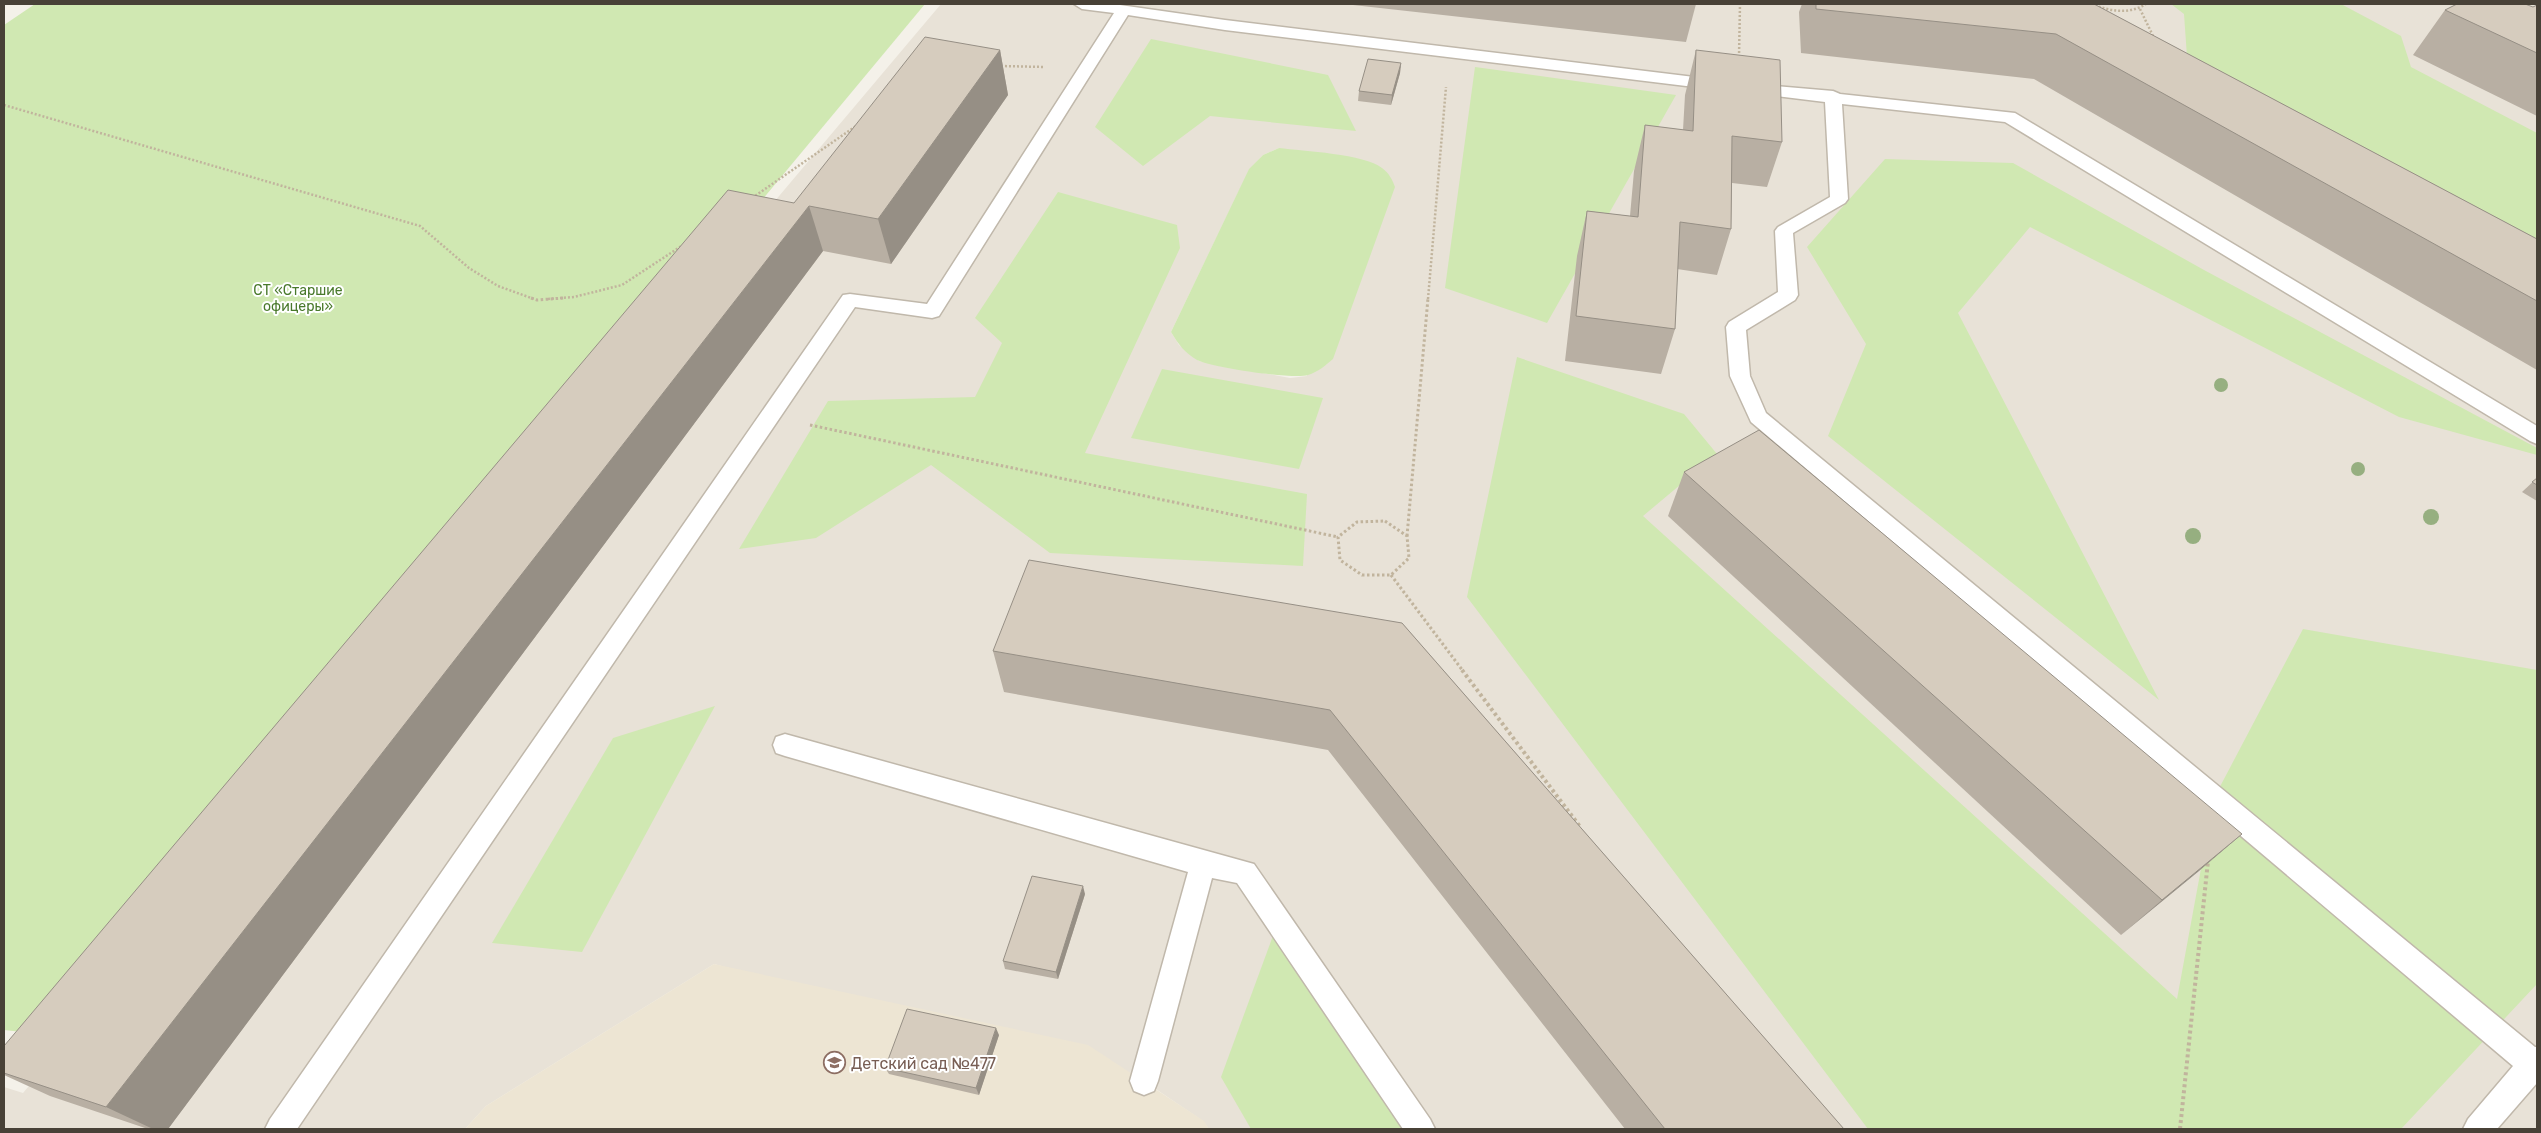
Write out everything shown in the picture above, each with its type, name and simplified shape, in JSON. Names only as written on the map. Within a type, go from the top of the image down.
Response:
[{"type":"lane","points":[[1082,4],[1225,25],[1738,88],[1833,96],[2010,117],[2537,436]]},
{"type":"lane","points":[[280,1129],[850,300],[932,310],[1124,10]]},
{"type":"lane","points":[[1833,96],[1839,199],[1784,231],[1788,295],[1736,327],[1740,376],[1758,417],[2214,798],[2536,1063],[2478,1129]]},
{"type":"lane","points":[[785,745],[1203,864],[1245,873],[1420,1129]]},
{"type":"lane","points":[[1144,1081],[1203,864]]},
{"type":"path","points":[[1738,88],[1740,4]]},
{"type":"path","points":[[2091,4],[2115,11],[2140,9],[2146,4]]},
{"type":"path","points":[[2140,9],[2155,41]]},
{"type":"path","points":[[1338,537],[1340,560],[1362,575],[1391,575],[1409,558],[1407,536],[1449,52]]},
{"type":"path","points":[[992,66],[1088,67]]},
{"type":"path","points":[[4,105],[420,226],[469,268],[498,286],[537,300],[574,297],[622,285],[685,244],[672,259]]},
{"type":"path","points":[[750,199],[864,121]]},
{"type":"path","points":[[770,416],[1338,537]]},
{"type":"path","points":[[1338,537],[1357,522],[1376,521],[1385,521],[1407,536]]},
{"type":"path","points":[[1391,575],[1582,830]]},
{"type":"path","points":[[2180,1129],[2214,798]]},
{"type":"shaded area","points":[[941,4],[2537,4],[2537,1129],[1209,1129],[1203,1121],[1144,1081],[714,964],[486,1106],[465,1129],[4,1129],[4,1087],[23,1093]],"holes":[[[1279,148],[1307,376],[1290,378],[1199,361],[1179,345],[1171,332],[1249,170],[1263,155]]]},
{"type":"shaded area","name":"Детский сад №477","points":[[714,964],[1088,1045],[1204,1121],[1209,1129],[465,1129],[486,1106]]},
{"type":"green space","name":"СТ «Старшие офицеры»","points":[[35,4],[925,4],[66,1037],[4,1030],[4,25]]},
{"type":"green space","points":[[2171,4],[2341,4],[2401,36],[2411,67],[2537,133],[2537,266],[2188,71],[2184,14]]},
{"type":"green space","points":[[1151,39],[1328,75],[1356,131],[1210,116],[1143,166],[1095,127]]},
{"type":"green space","points":[[1475,67],[1676,95],[1547,323],[1445,288]]},
{"type":"green space","points":[[1279,148],[1348,156],[1374,163],[1387,172],[1395,187],[1333,359],[1315,372],[1300,376],[1252,372],[1205,363],[1197,360],[1185,351],[1171,332],[1249,169],[1263,155]]},
{"type":"green space","points":[[1885,159],[2013,163],[2204,270],[2537,448],[2537,455],[2399,417],[2030,227],[1958,313],[2159,700],[1828,436],[1866,344],[1807,247]]},
{"type":"green space","points":[[1058,192],[1177,225],[1180,248],[1085,453],[1307,494],[1303,566],[1050,553],[931,465],[816,538],[739,549],[828,401],[975,397],[1002,343],[975,318]]},
{"type":"green space","points":[[1517,357],[1684,414],[1717,454],[1643,516],[2177,999],[2214,798],[2303,629],[2537,670],[2537,984],[2401,1129],[1868,1129],[1467,597]]},
{"type":"green space","points":[[1162,369],[1323,398],[1299,469],[1131,438]]},
{"type":"green space","points":[[715,706],[582,952],[492,943],[613,738]]},
{"type":"green space","points":[[1274,933],[1407,1129],[1251,1129],[1221,1077]]},
{"type":"building","points":[[1816,4],[2094,4],[2537,239],[2537,301],[2056,34],[1816,9]]},
{"type":"building","points":[[2457,4],[2525,4],[2533,7],[2537,5],[2537,53],[2445,10]]},
{"type":"building","points":[[925,37],[1000,50],[878,219],[809,206],[106,1107],[4,1073],[4,1046],[728,190],[794,203]]},
{"type":"building","points":[[1696,50],[1780,60],[1782,142],[1732,136],[1731,229],[1680,222],[1675,329],[1576,316],[1587,211],[1638,217],[1645,125],[1693,131]]},
{"type":"building","points":[[1368,59],[1401,63],[1392,95],[1359,91]]},
{"type":"building","points":[[1759,430],[2242,834],[2162,900],[1684,472]]},
{"type":"building","points":[[2537,478],[2537,485],[2532,482]]},
{"type":"building","points":[[1029,560],[1402,623],[1844,1129],[1665,1129],[1330,710],[993,651]]},
{"type":"building","points":[[1032,876],[1083,886],[1056,972],[1003,961]]},
{"type":"building","points":[[907,1009],[996,1028],[976,1088],[885,1068]]},
{"type":"place","name":"Детский сад №477","points":[[835,1063]]}]
